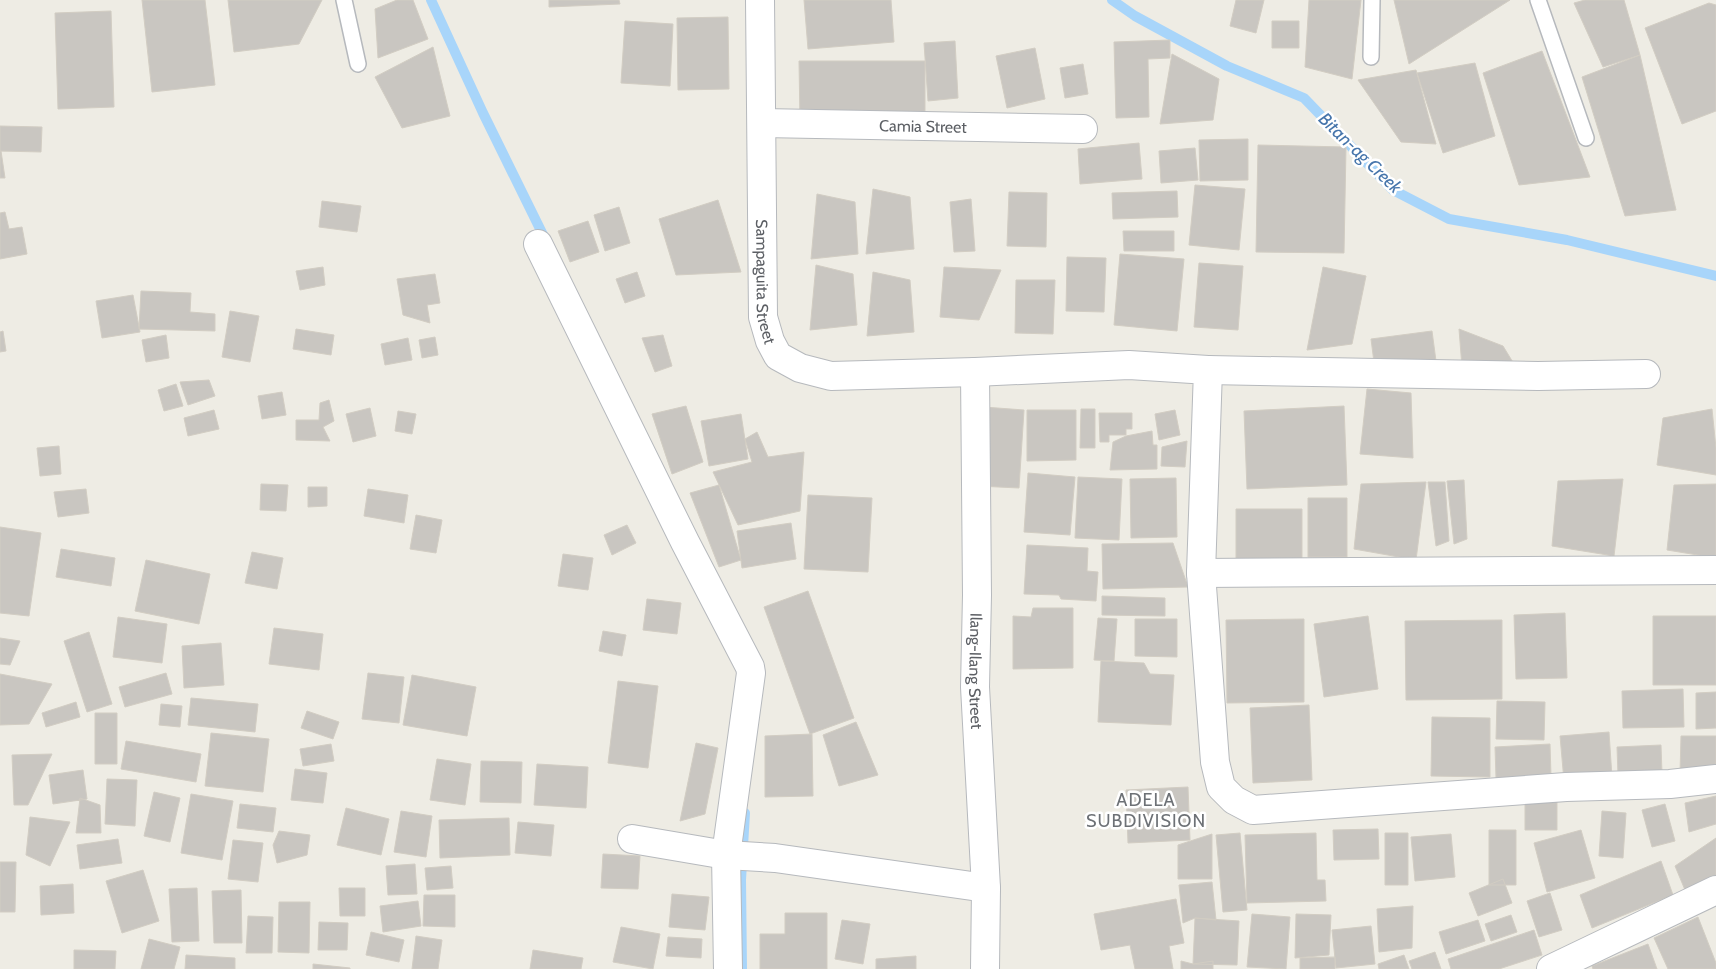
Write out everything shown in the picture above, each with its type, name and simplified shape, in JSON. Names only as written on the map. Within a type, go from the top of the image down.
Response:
[{"type":"street","name":"Sampaguita Street","points":[[760,0],[763,317],[770,341],[778,356],[800,368],[831,376],[1129,365],[1208,370],[1538,376],[1646,374]]},
{"type":"street","name":"Camia Street","points":[[762,123],[1083,129]]},
{"type":"street","points":[[538,244],[685,542],[750,667],[751,673],[728,855],[728,969]]},
{"type":"street","points":[[1208,370],[1202,572],[1215,762],[1221,786],[1234,800],[1253,810],[1566,787],[1670,784],[1716,779]]},
{"type":"street","name":"Ilang-Ilang Street","points":[[975,372],[977,595],[975,687],[986,888],[985,969]]},
{"type":"street","points":[[1202,572],[1716,570]]},
{"type":"street","points":[[632,839],[728,855],[774,858],[986,888]]},
{"type":"street","points":[[1551,969],[1716,890]]},
{"type":"lane","points":[[344,0],[358,64]]},
{"type":"lane","points":[[1372,0],[1372,57]]},
{"type":"lane","points":[[1538,0],[1586,138]]},
{"type":"building","points":[[142,0],[205,0],[215,85],[152,92]]},
{"type":"building","points":[[228,0],[322,0],[299,44],[234,52]]},
{"type":"building","points":[[397,0],[413,0],[428,39],[378,58],[375,9]]},
{"type":"building","points":[[549,0],[619,0],[620,4],[549,7]]},
{"type":"building","points":[[804,0],[891,0],[894,42],[808,49]]},
{"type":"building","points":[[1236,0],[1264,0],[1256,33],[1230,26]]},
{"type":"building","points":[[1309,0],[1361,0],[1352,79],[1305,67]]},
{"type":"building","points":[[1394,0],[1510,0],[1409,64]]},
{"type":"building","points":[[1585,0],[1624,0],[1640,55],[1603,67],[1574,3]]},
{"type":"building","points":[[1709,3],[1716,5],[1716,111],[1682,124],[1645,28]]},
{"type":"building","points":[[111,11],[114,107],[58,109],[55,13]]},
{"type":"building","points":[[728,17],[729,89],[678,90],[677,18]]},
{"type":"building","points":[[625,21],[673,24],[670,86],[621,83]]},
{"type":"building","points":[[1272,21],[1299,21],[1299,48],[1272,48]]},
{"type":"building","points":[[1170,40],[1170,58],[1148,59],[1149,117],[1116,118],[1114,42]]},
{"type":"building","points":[[955,41],[958,98],[928,101],[924,43]]},
{"type":"building","points":[[433,47],[450,116],[402,128],[375,77]]},
{"type":"building","points":[[1035,48],[1045,99],[1007,108],[996,56]]},
{"type":"building","points":[[1542,51],[1590,177],[1519,185],[1483,73]]},
{"type":"building","points":[[1172,54],[1219,79],[1213,120],[1160,124]]},
{"type":"building","points":[[1640,55],[1676,210],[1625,216],[1582,77]]},
{"type":"building","points":[[799,61],[925,61],[925,122],[800,121]]},
{"type":"building","points":[[1475,63],[1495,136],[1443,153],[1417,73]]},
{"type":"building","points":[[1083,64],[1088,94],[1065,98],[1060,68]]},
{"type":"building","points":[[1416,70],[1436,144],[1401,142],[1358,80]]},
{"type":"building","points":[[0,126],[42,127],[41,152],[0,151]]},
{"type":"building","points":[[1248,139],[1248,180],[1200,181],[1199,140]]},
{"type":"building","points":[[1139,143],[1142,179],[1080,184],[1078,149]]},
{"type":"building","points":[[1258,145],[1346,147],[1344,253],[1256,252]]},
{"type":"building","points":[[1195,148],[1198,180],[1161,183],[1159,151]]},
{"type":"building","points":[[1,151],[5,178],[0,178]]},
{"type":"building","points":[[1195,185],[1245,189],[1239,250],[1189,245]]},
{"type":"building","points":[[873,189],[910,197],[914,249],[866,254]]},
{"type":"building","points":[[1177,191],[1178,217],[1113,219],[1112,193]]},
{"type":"building","points":[[1009,192],[1047,193],[1046,247],[1007,246]]},
{"type":"building","points":[[817,194],[855,202],[858,254],[811,259]]},
{"type":"building","points":[[971,199],[975,251],[954,252],[950,202]]},
{"type":"building","points":[[718,200],[741,272],[676,275],[659,219]]},
{"type":"building","points":[[322,201],[361,206],[357,232],[319,227]]},
{"type":"building","points":[[619,207],[630,243],[605,251],[594,215]]},
{"type":"building","points":[[5,212],[9,229],[22,227],[27,254],[0,259],[0,213]]},
{"type":"building","points":[[588,221],[599,252],[570,262],[558,231]]},
{"type":"building","points":[[1123,231],[1174,231],[1174,251],[1124,251]]},
{"type":"building","points":[[1120,254],[1184,259],[1177,331],[1114,325]]},
{"type":"building","points":[[1067,257],[1106,258],[1104,312],[1066,311]]},
{"type":"building","points":[[1199,263],[1243,266],[1238,330],[1194,327]]},
{"type":"building","points":[[816,265],[853,274],[857,325],[810,330]]},
{"type":"building","points":[[323,267],[325,285],[300,290],[296,271]]},
{"type":"building","points":[[944,267],[1001,270],[979,320],[940,317]]},
{"type":"building","points":[[1323,267],[1366,276],[1352,344],[1307,350]]},
{"type":"building","points":[[637,272],[645,296],[625,303],[616,279]]},
{"type":"building","points":[[873,272],[910,280],[914,332],[867,336]]},
{"type":"building","points":[[435,274],[440,303],[427,305],[430,323],[403,315],[397,279]]},
{"type":"building","points":[[1016,280],[1055,280],[1053,334],[1015,333]]},
{"type":"building","points":[[141,291],[191,293],[190,312],[215,314],[215,331],[139,329]]},
{"type":"building","points":[[133,295],[140,332],[102,338],[96,301]]},
{"type":"building","points":[[230,311],[259,316],[250,362],[222,357]]},
{"type":"building","points":[[296,329],[334,335],[331,355],[293,349]]},
{"type":"building","points":[[1459,329],[1503,346],[1514,364],[1462,367]]},
{"type":"building","points":[[3,331],[6,351],[0,352],[0,332]]},
{"type":"building","points":[[1432,331],[1436,361],[1375,370],[1371,339]]},
{"type":"building","points":[[166,335],[169,358],[146,362],[142,340]]},
{"type":"building","points":[[663,335],[672,366],[655,372],[642,338]]},
{"type":"building","points":[[435,337],[438,355],[422,358],[419,340]]},
{"type":"building","points":[[408,338],[412,360],[385,365],[381,344]]},
{"type":"building","points":[[209,380],[215,396],[188,405],[180,382]]},
{"type":"building","points":[[176,384],[183,406],[164,411],[158,390]]},
{"type":"building","points":[[1367,389],[1411,393],[1413,458],[1360,454]]},
{"type":"building","points":[[282,392],[286,415],[262,419],[258,396]]},
{"type":"building","points":[[329,400],[334,421],[323,427],[330,441],[296,440],[296,420],[319,420],[320,403]]},
{"type":"building","points":[[686,406],[703,462],[672,474],[652,414]]},
{"type":"building","points":[[1344,406],[1347,485],[1247,489],[1244,411]]},
{"type":"building","points":[[984,407],[1024,410],[1019,488],[978,486]]},
{"type":"building","points":[[370,408],[376,436],[353,442],[346,414]]},
{"type":"building","points":[[1081,409],[1095,409],[1095,448],[1080,448]]},
{"type":"building","points":[[1712,409],[1716,448],[1716,475],[1657,465],[1663,418]]},
{"type":"building","points":[[214,410],[219,429],[188,436],[184,418]]},
{"type":"building","points":[[1027,410],[1076,410],[1076,460],[1027,461]]},
{"type":"building","points":[[1175,410],[1180,435],[1159,440],[1155,414]]},
{"type":"building","points":[[398,411],[416,414],[412,434],[395,431]]},
{"type":"building","points":[[1099,413],[1132,413],[1132,429],[1126,429],[1126,435],[1109,435],[1109,442],[1100,442]]},
{"type":"building","points":[[741,414],[748,459],[709,466],[701,421]]},
{"type":"building","points":[[1152,431],[1153,445],[1157,445],[1157,469],[1110,470],[1113,442],[1126,436]]},
{"type":"building","points":[[757,432],[768,457],[804,452],[800,511],[738,525],[713,472],[752,462],[745,439]]},
{"type":"building","points":[[1187,441],[1185,467],[1161,466],[1162,447]]},
{"type":"building","points":[[59,446],[61,474],[40,476],[37,448]]},
{"type":"building","points":[[1028,473],[1075,477],[1070,535],[1024,532]]},
{"type":"building","points":[[1078,477],[1122,479],[1119,540],[1075,538]]},
{"type":"building","points":[[1176,478],[1177,537],[1131,538],[1130,479]]},
{"type":"building","points":[[1623,479],[1614,556],[1552,546],[1558,481]]},
{"type":"building","points":[[1464,480],[1467,539],[1454,544],[1447,481]]},
{"type":"building","points":[[1426,482],[1416,560],[1354,549],[1361,484]]},
{"type":"building","points":[[1428,482],[1445,482],[1449,541],[1436,546]]},
{"type":"building","points":[[261,484],[288,485],[286,511],[260,510]]},
{"type":"building","points":[[1716,484],[1716,558],[1667,550],[1674,485]]},
{"type":"building","points":[[719,485],[741,560],[719,567],[690,493]]},
{"type":"building","points":[[308,487],[327,487],[327,506],[308,507]]},
{"type":"building","points":[[86,489],[89,513],[58,517],[54,492]]},
{"type":"building","points":[[368,489],[408,495],[404,523],[364,516]]},
{"type":"building","points":[[808,495],[872,498],[868,572],[804,569]]},
{"type":"building","points":[[1308,498],[1347,498],[1347,557],[1308,557]]},
{"type":"building","points":[[1236,509],[1302,509],[1302,559],[1236,559]]},
{"type":"building","points":[[416,515],[442,520],[436,553],[410,549]]},
{"type":"building","points":[[791,523],[796,559],[742,568],[737,531]]},
{"type":"building","points":[[627,525],[636,543],[612,555],[604,535]]},
{"type":"building","points":[[0,527],[41,533],[29,616],[0,613]]},
{"type":"building","points":[[1173,543],[1188,587],[1103,589],[1102,544]]},
{"type":"building","points":[[1027,545],[1088,548],[1087,571],[1098,572],[1096,601],[1061,599],[1059,595],[1024,594]]},
{"type":"building","points":[[61,549],[115,558],[111,586],[56,577]]},
{"type":"building","points":[[252,552],[283,558],[277,589],[245,583]]},
{"type":"building","points":[[563,554],[593,558],[588,590],[558,586]]},
{"type":"building","points":[[146,560],[210,574],[199,624],[135,611]]},
{"type":"building","points":[[808,591],[854,718],[810,734],[764,607]]},
{"type":"building","points":[[1102,596],[1165,598],[1165,616],[1102,615]]},
{"type":"building","points":[[647,599],[681,603],[677,634],[643,630]]},
{"type":"building","points":[[1033,608],[1073,608],[1073,668],[1013,669],[1013,616],[1031,617]]},
{"type":"building","points":[[1565,613],[1567,678],[1516,679],[1514,615]]},
{"type":"building","points":[[1368,616],[1378,689],[1324,697],[1314,624]]},
{"type":"building","points":[[1653,616],[1716,616],[1716,685],[1653,685]]},
{"type":"building","points":[[118,617],[167,624],[162,663],[113,657]]},
{"type":"building","points":[[1098,618],[1117,619],[1114,661],[1094,660]]},
{"type":"building","points":[[1135,619],[1177,619],[1177,657],[1135,656]]},
{"type":"building","points":[[1304,619],[1304,702],[1227,703],[1226,620]]},
{"type":"building","points":[[1502,620],[1502,699],[1406,700],[1405,621]]},
{"type":"building","points":[[274,628],[323,634],[319,670],[269,664]]},
{"type":"building","points":[[603,631],[626,635],[622,656],[599,651]]},
{"type":"building","points":[[89,632],[112,704],[87,712],[64,641]]},
{"type":"building","points":[[0,638],[20,641],[10,665],[0,664]]},
{"type":"building","points":[[221,643],[224,685],[184,688],[182,646]]},
{"type":"building","points":[[1101,661],[1144,663],[1150,674],[1174,675],[1171,725],[1098,722]]},
{"type":"building","points":[[166,673],[172,694],[125,707],[119,687]]},
{"type":"building","points":[[368,673],[404,677],[399,723],[362,719]]},
{"type":"building","points":[[0,674],[52,684],[29,724],[0,725]]},
{"type":"building","points":[[412,675],[476,687],[467,736],[403,725]]},
{"type":"building","points":[[618,681],[658,686],[648,768],[608,763]]},
{"type":"building","points":[[1683,689],[1684,727],[1623,728],[1622,691]]},
{"type":"building","points":[[1716,692],[1716,728],[1696,729],[1696,693]]},
{"type":"building","points":[[191,698],[258,704],[255,732],[188,725]]},
{"type":"building","points":[[1497,701],[1545,702],[1544,740],[1496,739]]},
{"type":"building","points":[[76,702],[80,717],[46,727],[42,713]]},
{"type":"building","points":[[161,704],[182,706],[180,727],[159,725]]},
{"type":"building","points":[[1309,705],[1312,780],[1253,783],[1250,708]]},
{"type":"building","points":[[307,711],[339,722],[333,739],[301,728]]},
{"type":"building","points":[[95,713],[117,713],[117,764],[95,764]]},
{"type":"building","points":[[1432,717],[1490,718],[1490,777],[1431,776]]},
{"type":"building","points":[[856,722],[878,775],[839,786],[823,735]]},
{"type":"building","points":[[1609,732],[1612,777],[1564,781],[1560,736]]},
{"type":"building","points":[[211,733],[269,739],[263,792],[205,786]]},
{"type":"building","points":[[812,734],[813,796],[765,797],[765,736]]},
{"type":"building","points":[[1681,736],[1716,736],[1716,774],[1680,774]]},
{"type":"building","points":[[126,741],[201,754],[196,782],[121,769]]},
{"type":"building","points":[[696,743],[718,748],[705,814],[680,821]]},
{"type":"building","points":[[331,744],[334,761],[303,766],[300,749]]},
{"type":"building","points":[[1550,744],[1551,776],[1496,778],[1495,747]]},
{"type":"building","points":[[1661,745],[1662,773],[1618,775],[1617,747]]},
{"type":"building","points":[[52,754],[28,805],[14,805],[12,755]]},
{"type":"building","points":[[437,759],[471,764],[465,805],[430,800]]},
{"type":"building","points":[[481,761],[522,762],[521,803],[480,802]]},
{"type":"building","points":[[537,764],[588,767],[586,808],[534,805]]},
{"type":"building","points":[[295,769],[327,773],[323,803],[291,800]]},
{"type":"building","points":[[83,770],[87,799],[53,804],[49,775]]},
{"type":"building","points":[[107,779],[137,780],[135,826],[105,824]]},
{"type":"building","points":[[1188,787],[1190,840],[1128,843],[1126,790]]},
{"type":"building","points":[[154,792],[180,798],[170,842],[144,836]]},
{"type":"building","points":[[191,794],[233,801],[222,860],[181,853]]},
{"type":"building","points":[[1716,796],[1716,824],[1689,832],[1685,803]]},
{"type":"building","points":[[80,798],[100,805],[101,833],[76,833]]},
{"type":"building","points":[[1525,801],[1557,801],[1557,830],[1525,830]]},
{"type":"building","points":[[240,804],[276,808],[273,832],[237,828]]},
{"type":"building","points":[[1665,804],[1675,841],[1652,847],[1642,810]]},
{"type":"building","points":[[346,808],[389,819],[381,855],[337,845]]},
{"type":"building","points":[[401,811],[432,816],[426,857],[394,852]]},
{"type":"building","points":[[1602,811],[1626,813],[1623,858],[1599,856]]},
{"type":"building","points":[[30,817],[70,822],[50,866],[26,855]]},
{"type":"building","points":[[509,818],[510,855],[440,858],[439,820]]},
{"type":"building","points":[[518,822],[554,825],[551,856],[515,853]]},
{"type":"building","points":[[1378,829],[1379,859],[1334,860],[1333,830]]},
{"type":"building","points":[[1489,830],[1516,830],[1516,885],[1489,885]]},
{"type":"building","points":[[1581,830],[1595,878],[1547,892],[1534,843]]},
{"type":"building","points":[[279,831],[310,835],[307,855],[277,863],[273,845]]},
{"type":"building","points":[[1240,833],[1247,910],[1223,912],[1216,835]]},
{"type":"building","points":[[1316,833],[1317,880],[1325,880],[1326,901],[1247,903],[1245,835]]},
{"type":"building","points":[[1385,833],[1408,833],[1408,885],[1385,885]]},
{"type":"building","points":[[1212,834],[1212,879],[1178,879],[1178,845]]},
{"type":"building","points":[[1451,834],[1455,877],[1415,881],[1411,837]]},
{"type":"building","points":[[1716,838],[1716,877],[1685,890],[1675,866]]},
{"type":"building","points":[[118,839],[122,863],[80,869],[77,845]]},
{"type":"building","points":[[233,840],[263,843],[258,882],[228,879]]},
{"type":"building","points":[[603,854],[640,856],[638,889],[601,888]]},
{"type":"building","points":[[1661,861],[1673,895],[1592,928],[1580,895]]},
{"type":"building","points":[[0,862],[16,862],[15,912],[0,912]]},
{"type":"building","points":[[415,864],[417,894],[388,895],[386,866]]},
{"type":"building","points":[[451,866],[453,888],[427,890],[425,868]]},
{"type":"building","points":[[143,870],[159,921],[122,933],[106,881]]},
{"type":"building","points":[[1503,879],[1512,903],[1478,916],[1469,893]]},
{"type":"building","points":[[1212,882],[1216,920],[1195,918],[1183,923],[1179,885]]},
{"type":"building","points":[[73,884],[74,913],[41,915],[40,886]]},
{"type":"building","points":[[197,888],[199,941],[172,942],[169,889]]},
{"type":"building","points":[[339,888],[365,888],[365,916],[340,916]]},
{"type":"building","points":[[241,890],[242,943],[214,943],[212,891]]},
{"type":"building","points":[[1550,893],[1562,930],[1539,937],[1527,901]]},
{"type":"building","points":[[672,894],[709,897],[705,930],[669,927]]},
{"type":"building","points":[[424,895],[455,895],[455,927],[423,926]]},
{"type":"building","points":[[1176,899],[1184,943],[1169,946],[1173,969],[1135,969],[1130,945],[1101,950],[1094,914]]},
{"type":"building","points":[[418,901],[421,926],[383,932],[380,906]]},
{"type":"building","points":[[279,902],[310,902],[309,953],[278,952]]},
{"type":"building","points":[[1413,906],[1412,948],[1379,952],[1377,909]]},
{"type":"building","points":[[785,913],[827,913],[827,969],[760,969],[760,934],[785,934]]},
{"type":"building","points":[[1252,914],[1290,917],[1286,969],[1247,967]]},
{"type":"building","points":[[1296,914],[1331,915],[1329,955],[1295,958]]},
{"type":"building","points":[[1511,915],[1517,932],[1491,941],[1485,924]]},
{"type":"building","points":[[248,916],[273,917],[272,953],[246,953]]},
{"type":"building","points":[[1698,917],[1716,963],[1716,969],[1668,969],[1654,938]]},
{"type":"building","points":[[1195,918],[1239,921],[1237,965],[1193,964]]},
{"type":"building","points":[[842,920],[870,924],[863,964],[835,959]]},
{"type":"building","points":[[1478,920],[1485,941],[1446,954],[1439,932]]},
{"type":"building","points":[[319,922],[348,923],[347,950],[318,950]]},
{"type":"building","points":[[1371,926],[1375,964],[1336,968],[1332,930]]},
{"type":"building","points":[[621,927],[660,934],[653,969],[613,962]]},
{"type":"building","points":[[1534,930],[1542,955],[1499,969],[1451,969],[1448,959]]},
{"type":"building","points":[[371,932],[404,940],[399,962],[366,955]]},
{"type":"building","points":[[416,936],[442,940],[438,969],[412,969]]},
{"type":"building","points":[[668,937],[702,939],[701,958],[666,956]]},
{"type":"building","points":[[149,939],[180,947],[174,969],[141,969]]},
{"type":"building","points":[[1648,944],[1657,969],[1593,969],[1592,966]]},
{"type":"building","points":[[74,950],[116,951],[115,969],[74,969]]},
{"type":"building","points":[[533,950],[583,958],[581,969],[530,969]]},
{"type":"building","points":[[1435,952],[1441,969],[1412,969],[1409,961]]},
{"type":"building","points":[[186,955],[235,958],[235,969],[185,969]]},
{"type":"building","points":[[1404,955],[1409,969],[1379,969],[1378,964]]},
{"type":"building","points":[[916,956],[916,969],[876,969],[876,959]]},
{"type":"building","points":[[1335,957],[1335,969],[1300,969],[1300,958]]},
{"type":"building","points":[[1181,961],[1193,964],[1213,961],[1213,969],[1181,969]]},
{"type":"building","points":[[313,964],[350,968],[350,969],[313,969]]},
{"type":"waterway","points":[[431,0],[483,113],[547,243]]},
{"type":"waterway","name":"Bitan-ag Creek","points":[[1112,0],[1135,16],[1227,66],[1304,98],[1393,190],[1449,219],[1567,240],[1716,276]]},
{"type":"waterway","points":[[742,969],[741,880],[745,813]]},
{"type":"district","name":"ADELA SUBDIVISION","points":[[1146,810]]}]
